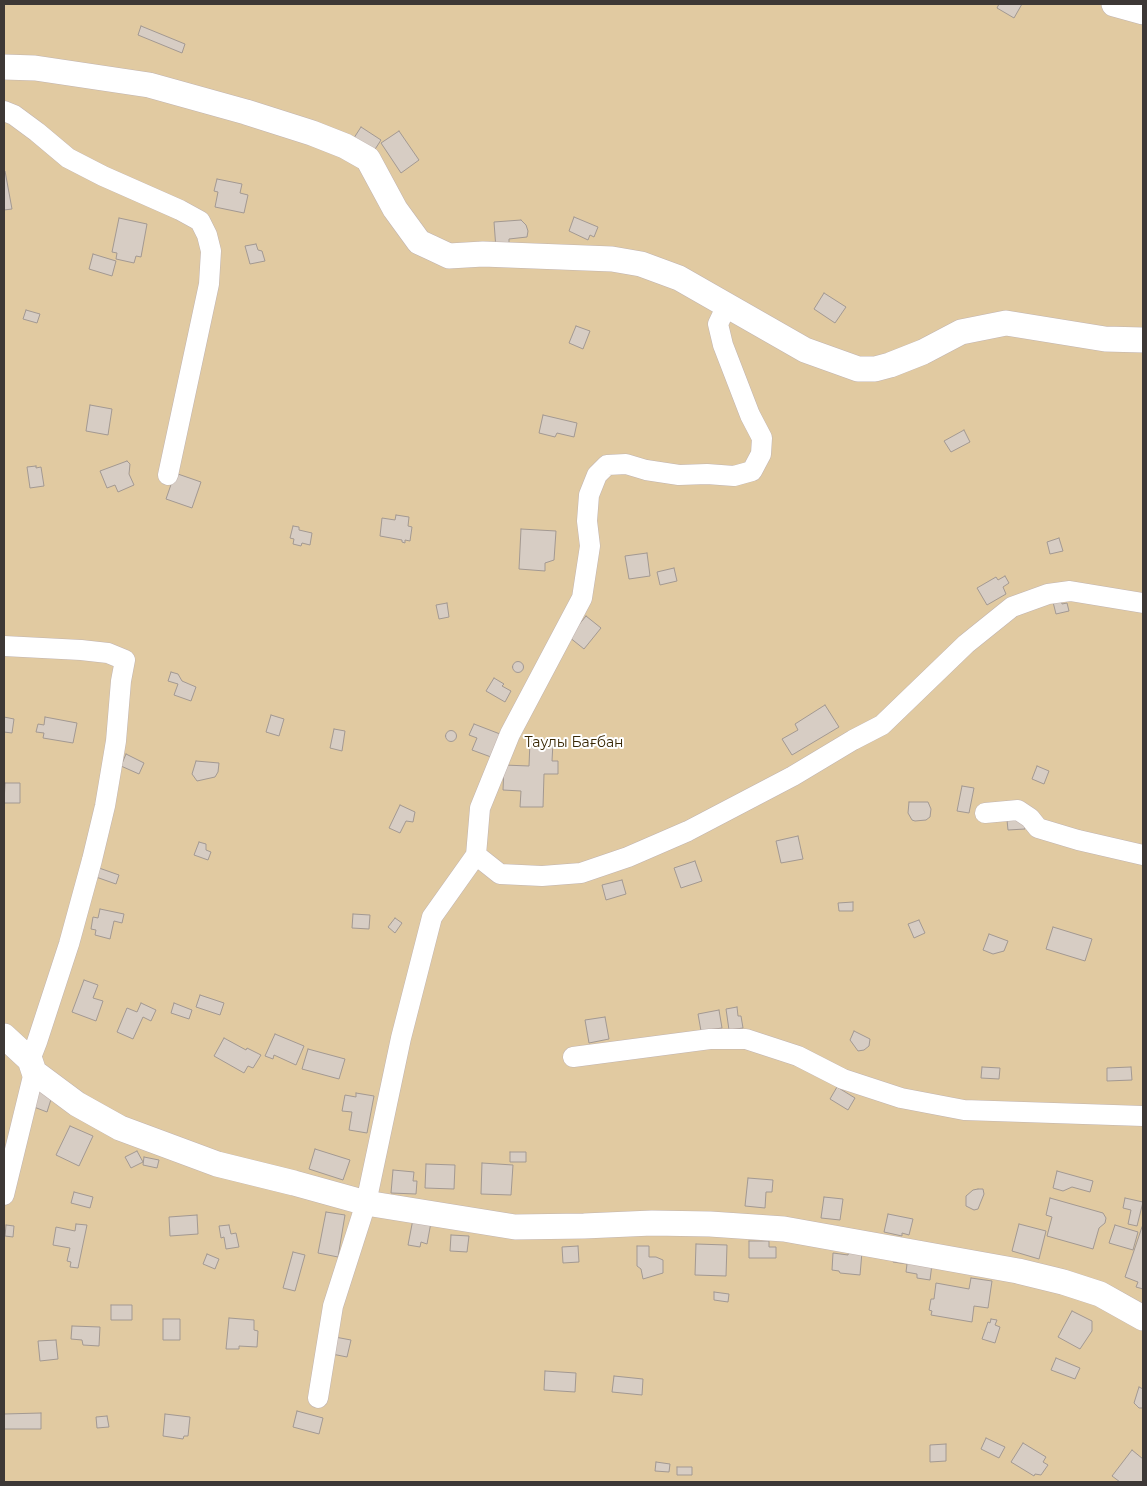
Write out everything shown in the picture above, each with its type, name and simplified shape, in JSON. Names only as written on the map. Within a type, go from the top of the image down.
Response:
[{"type":"street","points":[[1114,4],[1143,12]]},
{"type":"street","points":[[4,67],[35,68],[149,85],[246,112],[345,146],[368,159],[396,209],[419,242],[449,256],[483,254],[612,259],[641,264],[679,278],[805,350],[858,369],[875,369],[890,365],[923,352],[960,332],[1006,323],[1105,339],[1143,340]]},
{"type":"street","points":[[4,112],[14,115],[68,158],[200,221],[207,235],[211,251],[209,284],[168,475]]},
{"type":"street","points":[[318,1398],[334,1306],[366,1203],[401,1038],[432,917],[476,855],[480,808],[510,734],[582,598],[590,546],[587,521],[589,495],[596,475],[607,465],[626,464],[646,470],[679,475],[707,474],[734,476],[752,471],[760,454],[762,438],[750,415],[723,345],[718,324],[727,305]]},
{"type":"street","points":[[476,855],[500,874],[542,876],[581,873],[628,857],[697,826],[793,776],[882,725],[966,644],[1012,607],[1048,594],[1070,591],[1143,603]]},
{"type":"street","points":[[4,646],[108,653],[126,660],[121,681],[114,750],[92,860],[70,944],[37,1042],[4,1195]]},
{"type":"street","points":[[985,813],[1018,810],[1030,818],[1038,828],[1143,856]]},
{"type":"street","points":[[6,1039],[32,1066],[77,1104],[120,1128],[217,1164],[294,1182],[366,1203],[515,1227],[652,1223],[784,1228],[998,1268],[1062,1282],[1100,1294],[1143,1318]]},
{"type":"street","points":[[573,1057],[710,1040],[746,1039],[798,1056],[843,1079],[902,1098],[964,1110],[1143,1116]]},
{"type":"green space","name":"Таулы Бағбан","points":[[4,4],[1143,4],[1143,1482],[4,1482]]},
{"type":"building","points":[[999,4],[1022,4],[1014,18],[997,8]]},
{"type":"building","points":[[141,26],[185,44],[182,53],[138,35]]},
{"type":"building","points":[[361,127],[381,140],[372,154],[352,141]]},
{"type":"building","points":[[399,131],[419,160],[401,173],[381,143]]},
{"type":"building","points":[[4,171],[12,209],[4,210]]},
{"type":"building","points":[[217,179],[242,184],[240,193],[248,195],[244,213],[215,207],[218,192],[214,191]]},
{"type":"building","points":[[574,217],[598,227],[594,237],[590,235],[588,240],[569,231]]},
{"type":"building","points":[[119,218],[147,224],[141,257],[136,256],[134,263],[116,259],[117,253],[112,252]]},
{"type":"building","points":[[521,220],[526,225],[527,237],[509,239],[509,248],[496,249],[494,222]]},
{"type":"building","points":[[256,244],[258,250],[262,251],[265,261],[250,264],[245,246]]},
{"type":"building","points":[[93,254],[116,261],[112,276],[89,269]]},
{"type":"building","points":[[824,293],[846,307],[835,323],[814,309]]},
{"type":"building","points":[[26,310],[40,314],[37,323],[23,319]]},
{"type":"building","points":[[576,326],[590,331],[583,349],[569,343]]},
{"type":"building","points":[[90,405],[112,409],[108,435],[86,431]]},
{"type":"building","points":[[543,415],[577,423],[574,437],[557,433],[555,437],[539,433]]},
{"type":"building","points":[[964,430],[970,442],[951,452],[944,441]]},
{"type":"building","points":[[127,461],[130,464],[129,474],[134,485],[118,492],[115,485],[107,488],[100,471]]},
{"type":"building","points":[[36,466],[36,468],[41,467],[44,486],[30,488],[27,467]]},
{"type":"building","points":[[175,473],[201,482],[192,508],[166,499]]},
{"type":"building","points":[[396,515],[409,517],[408,526],[412,527],[410,541],[405,540],[405,543],[402,540],[380,536],[382,518],[395,520]]},
{"type":"building","points":[[293,526],[299,527],[299,530],[312,533],[310,545],[302,543],[301,546],[293,544],[294,539],[290,538]]},
{"type":"building","points":[[521,529],[556,531],[554,560],[545,563],[545,571],[519,569]]},
{"type":"building","points":[[1059,538],[1063,551],[1050,554],[1047,542]]},
{"type":"building","points":[[647,553],[650,576],[629,579],[625,556]]},
{"type":"building","points":[[674,568],[677,581],[660,585],[657,572]]},
{"type":"building","points":[[1005,576],[1009,583],[1003,587],[1006,594],[987,605],[977,588],[996,577],[998,580]]},
{"type":"building","points":[[1061,600],[1062,604],[1067,603],[1069,611],[1056,614],[1053,602]]},
{"type":"building","points":[[447,603],[449,617],[439,619],[436,605]]},
{"type":"building","points":[[586,616],[601,628],[584,649],[569,637]]},
{"type":"building","points":[[516,662],[520,662],[523,667],[522,671],[516,672],[513,669],[513,665]]},
{"type":"building","points":[[171,672],[178,674],[182,681],[196,687],[191,701],[174,695],[178,684],[168,681]]},
{"type":"building","points":[[494,678],[511,691],[505,702],[486,691]]},
{"type":"building","points":[[825,705],[839,727],[792,755],[782,739],[798,730],[795,724]]},
{"type":"building","points":[[271,715],[284,719],[279,736],[266,732]]},
{"type":"building","points":[[4,717],[14,719],[12,733],[4,732]]},
{"type":"building","points":[[45,717],[77,723],[73,743],[43,738],[44,733],[36,732],[38,724],[44,725]]},
{"type":"building","points":[[474,724],[500,734],[491,757],[472,750],[477,738],[469,735]]},
{"type":"building","points":[[334,729],[345,731],[342,751],[330,748]]},
{"type":"building","points":[[451,730],[457,736],[451,742],[445,736]]},
{"type":"building","points":[[530,741],[553,742],[552,761],[558,761],[558,774],[544,774],[543,807],[520,807],[521,791],[503,790],[504,765],[529,766]]},
{"type":"building","points":[[126,754],[144,763],[139,774],[121,766]]},
{"type":"building","points":[[196,761],[219,763],[218,772],[215,777],[197,781],[192,774]]},
{"type":"building","points":[[1037,766],[1049,771],[1044,784],[1032,779]]},
{"type":"building","points":[[5,783],[20,783],[20,803],[4,803]]},
{"type":"building","points":[[962,786],[974,788],[969,813],[957,811]]},
{"type":"building","points":[[909,802],[928,802],[931,809],[930,817],[926,820],[912,820],[908,813]]},
{"type":"building","points":[[400,805],[415,812],[413,822],[406,821],[400,833],[389,828]]},
{"type":"building","points":[[1024,819],[1025,829],[1008,830],[1007,820]]},
{"type":"building","points":[[798,836],[803,859],[781,863],[776,841]]},
{"type":"building","points":[[199,842],[206,844],[206,850],[211,852],[208,860],[194,855]]},
{"type":"building","points":[[695,861],[702,881],[681,888],[674,868]]},
{"type":"building","points":[[99,868],[119,875],[116,884],[96,877]]},
{"type":"building","points":[[622,880],[626,894],[606,900],[602,885]]},
{"type":"building","points":[[853,902],[853,911],[839,911],[838,903]]},
{"type":"building","points":[[100,909],[124,914],[122,923],[114,921],[110,939],[95,935],[96,930],[91,929],[93,917],[98,918]]},
{"type":"building","points":[[353,914],[370,915],[369,929],[352,928]]},
{"type":"building","points":[[395,918],[402,923],[395,933],[388,927]]},
{"type":"building","points":[[919,920],[925,933],[914,938],[908,924]]},
{"type":"building","points":[[1053,927],[1092,939],[1085,961],[1046,949]]},
{"type":"building","points":[[989,934],[1008,941],[1004,951],[993,954],[983,950]]},
{"type":"building","points":[[84,980],[98,985],[93,998],[103,1001],[96,1021],[72,1012]]},
{"type":"building","points":[[200,995],[224,1003],[220,1015],[196,1007]]},
{"type":"building","points":[[141,1003],[156,1010],[151,1021],[143,1017],[133,1039],[117,1032],[127,1008],[137,1012]]},
{"type":"building","points":[[174,1003],[192,1010],[189,1019],[171,1013]]},
{"type":"building","points":[[737,1007],[738,1016],[741,1016],[743,1028],[729,1030],[726,1009]]},
{"type":"building","points":[[719,1010],[722,1028],[701,1031],[698,1014]]},
{"type":"building","points":[[605,1017],[609,1039],[589,1043],[585,1020]]},
{"type":"building","points":[[854,1031],[870,1039],[869,1046],[864,1050],[858,1051],[850,1040]]},
{"type":"building","points":[[275,1034],[304,1046],[296,1065],[274,1055],[273,1059],[265,1056]]},
{"type":"building","points":[[224,1038],[246,1050],[247,1048],[261,1055],[253,1068],[248,1066],[244,1073],[214,1056]]},
{"type":"building","points":[[308,1049],[345,1059],[339,1079],[302,1069]]},
{"type":"building","points":[[982,1067],[1000,1068],[999,1079],[981,1078]]},
{"type":"building","points":[[1131,1067],[1132,1080],[1107,1081],[1107,1068]]},
{"type":"building","points":[[837,1087],[855,1098],[848,1110],[830,1099]]},
{"type":"building","points":[[40,1089],[53,1093],[47,1112],[34,1107]]},
{"type":"building","points":[[356,1093],[374,1096],[367,1133],[349,1130],[352,1112],[342,1111],[345,1095],[356,1097]]},
{"type":"building","points":[[70,1126],[93,1136],[79,1166],[56,1155]]},
{"type":"building","points":[[315,1149],[350,1160],[343,1180],[309,1169]]},
{"type":"building","points":[[137,1151],[143,1162],[131,1168],[125,1157]]},
{"type":"building","points":[[510,1152],[526,1152],[526,1162],[510,1162]]},
{"type":"building","points":[[144,1157],[159,1160],[157,1168],[143,1165]]},
{"type":"building","points":[[482,1163],[513,1165],[511,1195],[481,1194]]},
{"type":"building","points":[[426,1164],[455,1165],[454,1189],[425,1188]]},
{"type":"building","points":[[393,1170],[414,1172],[413,1181],[417,1181],[416,1194],[391,1193]]},
{"type":"building","points":[[1057,1171],[1093,1181],[1090,1192],[1072,1187],[1063,1191],[1053,1188]]},
{"type":"building","points":[[748,1178],[773,1180],[772,1192],[766,1192],[765,1208],[745,1206]]},
{"type":"building","points":[[983,1189],[984,1194],[978,1209],[974,1210],[966,1206],[966,1196],[973,1190]]},
{"type":"building","points":[[74,1192],[93,1197],[90,1208],[71,1203]]},
{"type":"building","points":[[824,1197],[843,1199],[840,1220],[821,1218]]},
{"type":"building","points":[[1050,1198],[1103,1213],[1106,1218],[1105,1223],[1099,1228],[1093,1249],[1047,1236],[1052,1217],[1046,1215]]},
{"type":"building","points":[[1125,1198],[1143,1202],[1137,1226],[1128,1224],[1131,1210],[1123,1208]]},
{"type":"building","points":[[326,1212],[345,1215],[338,1257],[318,1253]]},
{"type":"building","points":[[414,1214],[432,1217],[427,1244],[421,1242],[420,1247],[408,1245]]},
{"type":"building","points":[[888,1214],[913,1219],[909,1235],[902,1233],[902,1236],[884,1232]]},
{"type":"building","points":[[197,1215],[198,1234],[170,1236],[169,1217]]},
{"type":"building","points":[[76,1224],[87,1225],[78,1268],[70,1267],[71,1262],[67,1261],[70,1248],[53,1245],[56,1227],[75,1231]]},
{"type":"building","points":[[1019,1224],[1046,1231],[1039,1259],[1012,1251]]},
{"type":"building","points":[[6,1225],[14,1226],[13,1237],[5,1236]]},
{"type":"building","points":[[229,1225],[231,1234],[236,1233],[239,1247],[226,1249],[224,1237],[221,1238],[219,1226]]},
{"type":"building","points":[[1115,1225],[1138,1232],[1133,1250],[1109,1243]]},
{"type":"building","points":[[1142,1227],[1143,1289],[1136,1287],[1138,1282],[1125,1277]]},
{"type":"building","points":[[451,1235],[469,1236],[467,1252],[450,1251]]},
{"type":"building","points":[[749,1241],[769,1241],[769,1247],[776,1247],[776,1258],[749,1258]]},
{"type":"building","points":[[696,1244],[727,1245],[726,1276],[695,1275]]},
{"type":"building","points":[[578,1246],[579,1262],[563,1263],[562,1247]]},
{"type":"building","points":[[637,1246],[649,1246],[649,1257],[663,1260],[663,1273],[643,1279],[641,1269],[637,1266]]},
{"type":"building","points":[[849,1251],[862,1252],[860,1275],[840,1273],[839,1271],[832,1270],[833,1253],[848,1255]]},
{"type":"building","points":[[293,1252],[305,1255],[295,1291],[283,1288]]},
{"type":"building","points":[[207,1254],[219,1259],[215,1269],[203,1264]]},
{"type":"building","points":[[894,1256],[932,1264],[930,1280],[917,1278],[917,1274],[906,1272],[907,1264],[893,1262]]},
{"type":"building","points":[[971,1278],[992,1281],[988,1308],[974,1306],[972,1322],[931,1315],[932,1311],[929,1310],[931,1299],[934,1299],[936,1283],[969,1289]]},
{"type":"building","points":[[714,1292],[729,1294],[728,1302],[714,1300]]},
{"type":"building","points":[[111,1305],[132,1305],[132,1320],[111,1320]]},
{"type":"building","points":[[1072,1311],[1092,1321],[1092,1331],[1080,1349],[1058,1337]]},
{"type":"building","points":[[229,1318],[254,1320],[254,1330],[258,1331],[257,1347],[239,1346],[239,1349],[226,1349]]},
{"type":"building","points":[[163,1319],[180,1319],[180,1340],[163,1340]]},
{"type":"building","points":[[991,1319],[997,1320],[995,1325],[1000,1327],[995,1343],[982,1339],[988,1322],[990,1323]]},
{"type":"building","points":[[72,1326],[100,1327],[99,1346],[83,1345],[82,1340],[71,1339]]},
{"type":"building","points":[[335,1337],[351,1340],[347,1357],[332,1354]]},
{"type":"building","points":[[56,1340],[58,1359],[40,1361],[38,1341]]},
{"type":"building","points":[[1056,1358],[1080,1368],[1075,1379],[1051,1370]]},
{"type":"building","points":[[545,1371],[576,1373],[575,1392],[544,1390]]},
{"type":"building","points":[[614,1376],[643,1379],[642,1395],[612,1392]]},
{"type":"building","points":[[1139,1387],[1143,1389],[1143,1408],[1139,1408],[1134,1403]]},
{"type":"building","points":[[297,1411],[323,1418],[319,1434],[293,1427]]},
{"type":"building","points":[[41,1413],[41,1429],[4,1429],[4,1414]]},
{"type":"building","points":[[165,1414],[190,1417],[188,1436],[184,1436],[183,1439],[163,1436]]},
{"type":"building","points":[[107,1416],[109,1427],[97,1428],[96,1417]]},
{"type":"building","points":[[986,1438],[1005,1447],[999,1458],[981,1449]]},
{"type":"building","points":[[1023,1443],[1046,1457],[1043,1462],[1048,1465],[1041,1475],[1035,1474],[1034,1476],[1011,1462]]},
{"type":"building","points":[[946,1444],[946,1461],[930,1462],[930,1445]]},
{"type":"building","points":[[1132,1450],[1143,1459],[1143,1482],[1120,1482],[1112,1476]]},
{"type":"building","points":[[656,1462],[670,1464],[669,1472],[655,1471]]},
{"type":"building","points":[[677,1467],[692,1467],[692,1475],[677,1475]]}]
